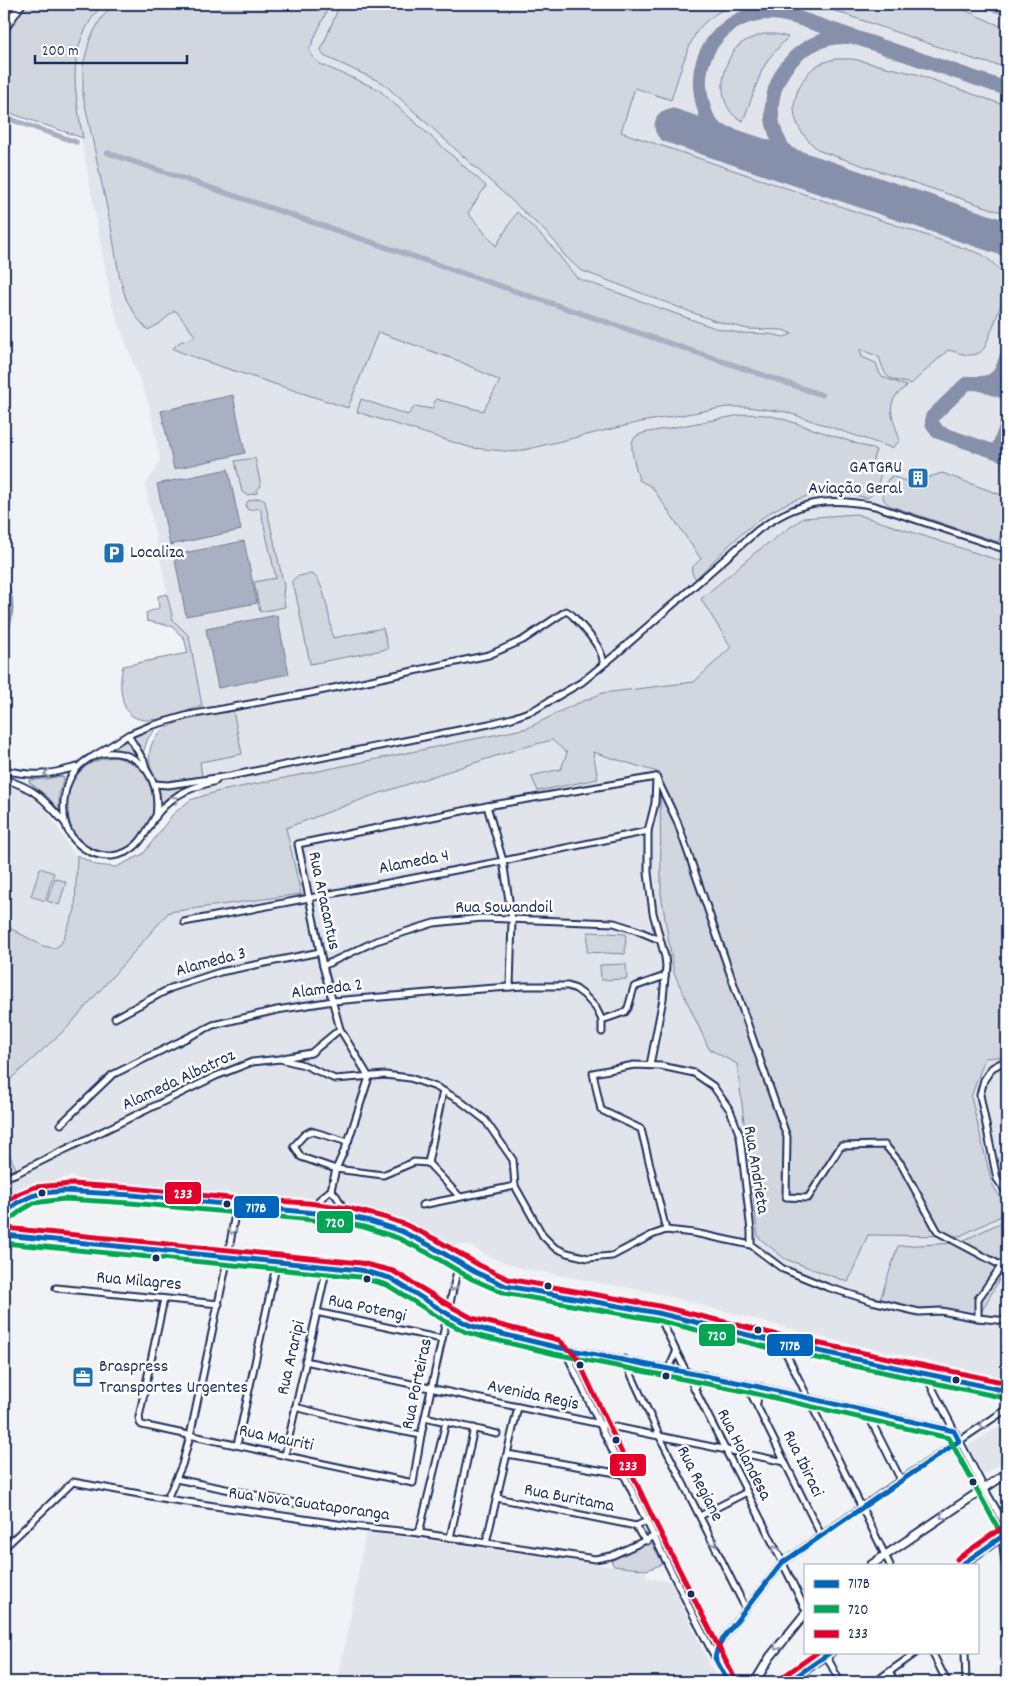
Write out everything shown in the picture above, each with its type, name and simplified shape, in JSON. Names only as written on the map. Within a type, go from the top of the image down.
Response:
[{"type":"main road","points":[[4,29],[21,4]]},
{"type":"main road","points":[[4,1214],[18,1202],[32,1195],[57,1191],[121,1194],[347,1215],[401,1231],[422,1240],[486,1279],[506,1286],[658,1313],[782,1343],[1007,1391]]},
{"type":"main road","points":[[872,1564],[1007,1473]]},
{"type":"main road","points":[[962,1564],[1005,1535]]},
{"type":"main road","points":[[755,1682],[770,1657],[804,1615]]},
{"type":"main road","points":[[788,1682],[827,1654]]},
{"type":"street","points":[[154,784],[175,785],[230,776],[488,724],[534,710],[582,682],[758,530],[777,516],[812,503],[828,500],[853,501],[875,506],[1007,550]]},
{"type":"street","points":[[4,770],[43,776],[77,767],[128,734],[145,727],[189,715],[310,693],[489,655],[523,640],[566,611],[571,614],[601,651],[604,664]]},
{"type":"street","points":[[601,651],[615,655]]},
{"type":"street","points":[[128,734],[144,761],[154,784],[157,797],[156,817]]},
{"type":"street","points":[[94,756],[106,753],[123,754],[138,761],[146,769]]},
{"type":"street","points":[[77,767],[64,794],[63,806],[68,831],[80,846],[88,851],[99,855],[112,856],[129,850],[141,842],[156,817],[166,805],[180,794],[230,776]]},
{"type":"street","points":[[650,1066],[663,999],[665,976],[665,957],[653,912],[648,873],[648,831],[655,803],[656,777]]},
{"type":"street","points":[[656,777],[676,821],[787,1137],[786,1197],[808,1198],[841,1146],[885,1145],[902,1164],[938,1232],[1002,1266]]},
{"type":"street","name":"Rua Aracantus","points":[[369,1077],[340,1029],[323,966],[298,844],[487,806],[656,777]]},
{"type":"street","points":[[4,779],[23,785],[43,798],[65,823]]},
{"type":"street","points":[[487,806],[503,861],[512,920],[510,987]]},
{"type":"street","name":"Alameda 4","points":[[184,922],[503,861],[648,831]]},
{"type":"street","name":"Rua Sowandoil","points":[[323,966],[376,941],[434,923],[482,918],[614,923],[660,940]]},
{"type":"street","name":"Alameda 3","points":[[114,1018],[171,988],[220,972],[320,952]]},
{"type":"street","points":[[602,1032],[602,1020],[625,1012],[628,1008],[634,987],[665,976]]},
{"type":"street","name":"Alameda 2","points":[[60,1124],[112,1075],[213,1025],[277,1010],[333,1001],[510,987],[568,986],[584,995],[596,1008],[602,1020]]},
{"type":"street","points":[[280,1059],[311,1053],[340,1029]]},
{"type":"street","name":"Alameda Albatroz","points":[[4,1178],[216,1076],[252,1062],[280,1059],[304,1065],[335,1079],[385,1075],[410,1078],[436,1087],[459,1100],[485,1120],[513,1160],[515,1186],[543,1236],[554,1247],[567,1253],[588,1258],[612,1256],[652,1235],[666,1230],[694,1233],[751,1245],[783,1269],[827,1287],[872,1301],[919,1312],[941,1311],[1007,1322]]},
{"type":"street","points":[[1007,1066],[1001,1063],[992,1068],[984,1080],[980,1095],[997,1179],[1007,1193]]},
{"type":"street","name":"Rua Andrieta","points":[[666,1230],[641,1129],[601,1110],[593,1073],[634,1065],[662,1066],[694,1073],[713,1086],[730,1110],[740,1136],[751,1245]]},
{"type":"street","points":[[310,1211],[318,1200],[331,1190],[336,1169],[348,1142],[369,1077]]},
{"type":"street","points":[[428,1163],[443,1091]]},
{"type":"street","points":[[348,1142],[311,1131],[304,1135],[294,1146],[301,1157],[336,1169],[384,1175],[414,1162],[428,1163],[460,1197]]},
{"type":"street","points":[[422,1205],[515,1186]]},
{"type":"street","points":[[331,1190],[347,1215]]},
{"type":"street","points":[[167,1499],[176,1479],[190,1436],[219,1304],[236,1206]]},
{"type":"street","points":[[4,1235],[360,1270],[385,1276],[448,1314],[469,1325],[485,1330],[762,1387],[954,1431]]},
{"type":"street","points":[[978,1318],[978,1299],[1007,1258]]},
{"type":"street","points":[[237,1445],[276,1262]]},
{"type":"street","name":"Rua Porteiras","points":[[413,1483],[421,1435],[459,1262]]},
{"type":"street","name":"Rua Araripi","points":[[284,1455],[327,1267]]},
{"type":"street","name":"Rua Milagres","points":[[56,1288],[219,1304]]},
{"type":"street","name":"Rua Mauriti","points":[[164,1298],[139,1417],[142,1425],[413,1483]]},
{"type":"street","name":"Rua Potengi","points":[[316,1312],[442,1339]]},
{"type":"street","name":"Rua Holandesa","points":[[658,1313],[684,1371],[804,1606]]},
{"type":"street","points":[[782,1343],[890,1564]]},
{"type":"street","points":[[556,1346],[569,1359],[622,1474],[728,1682]]},
{"type":"street","points":[[569,1359],[572,1349]]},
{"type":"street","points":[[669,1368],[676,1353]]},
{"type":"street","name":"Rua Regiane","points":[[624,1359],[660,1437],[746,1609]]},
{"type":"street","name":"Avenida Regis","points":[[305,1361],[785,1462]]},
{"type":"street","points":[[629,1371],[634,1361]]},
{"type":"street","points":[[925,1374],[984,1488],[1007,1528]]},
{"type":"street","points":[[694,1389],[704,1375]]},
{"type":"street","name":"Rua Ibiraci","points":[[746,1384],[821,1535]]},
{"type":"street","points":[[758,1406],[758,1394],[762,1387]]},
{"type":"street","points":[[815,1412],[820,1400]]},
{"type":"street","points":[[295,1407],[358,1423],[421,1435]]},
{"type":"street","points":[[486,1543],[518,1407]]},
{"type":"street","points":[[715,1658],[724,1636],[782,1563],[1007,1409]]},
{"type":"street","points":[[866,1411],[901,1480]]},
{"type":"street","points":[[874,1426],[875,1419],[879,1413]]},
{"type":"street","points":[[934,1426],[942,1421],[946,1415]]},
{"type":"street","points":[[425,1417],[498,1434]]},
{"type":"street","points":[[419,1533],[446,1422]]},
{"type":"street","points":[[450,1538],[474,1428]]},
{"type":"street","points":[[507,1454],[622,1474]]},
{"type":"street","points":[[176,1479],[296,1503]]},
{"type":"street","name":"Rua Nova Guataporanga","points":[[4,1548],[73,1482],[167,1499],[351,1526],[419,1533],[595,1560],[611,1556],[655,1536]]},
{"type":"street","points":[[700,1516],[747,1492]]},
{"type":"street","name":"Rua Buritama","points":[[497,1498],[637,1528],[647,1521]]},
{"type":"street","points":[[637,1528],[647,1540]]},
{"type":"street","points":[[634,1546],[639,1538],[637,1528]]},
{"type":"street","points":[[1005,1535],[1007,1580]]},
{"type":"street","points":[[704,1637],[711,1643],[715,1643],[724,1636]]},
{"type":"street","points":[[828,1654],[840,1682]]},
{"type":"street","points":[[875,1682],[915,1654]]},
{"type":"street","points":[[933,1654],[946,1682]]},
{"type":"street","points":[[962,1682],[966,1680],[965,1654]]},
{"type":"street","points":[[890,1673],[895,1682]]},
{"type":"shaded area","points":[[21,4],[103,4],[91,20],[83,36],[75,68],[75,85],[83,138],[4,111],[4,29]]},
{"type":"shaded area","points":[[93,4],[1007,4],[1007,1378],[830,1339],[656,1293],[525,1269],[498,1260],[467,1245],[447,1246],[395,1220],[362,1212],[120,1189],[69,1176],[36,1188],[20,1197],[4,1210],[4,785],[15,788],[36,799],[51,816],[70,849],[77,856],[122,883],[173,814],[190,800],[201,797],[196,778],[166,783],[156,778],[150,762],[150,751],[153,742],[161,732],[172,725],[189,719],[188,709],[202,706],[189,636],[173,620],[145,486],[160,459],[149,405],[112,305],[81,138],[72,101],[58,98]]},
{"type":"shaded area","points":[[113,4],[330,4],[309,50],[313,58],[320,64],[378,89],[486,186],[468,213],[496,246],[517,212],[549,243],[577,278],[715,328],[739,333],[770,334],[784,337],[792,334],[783,330],[748,329],[715,321],[580,270],[564,255],[546,232],[383,83],[324,56],[321,50],[340,4],[732,4],[718,12],[698,30],[686,54],[671,100],[635,88],[621,132],[981,254],[996,266],[1002,276],[1003,293],[995,321],[985,347],[977,354],[968,355],[948,350],[911,384],[897,381],[886,375],[879,357],[860,349],[862,357],[876,363],[883,377],[907,386],[894,398],[892,404],[893,417],[900,441],[892,448],[786,412],[747,407],[727,407],[641,422],[515,452],[472,448],[357,412],[361,399],[408,415],[415,406],[432,409],[436,399],[483,411],[500,381],[459,361],[378,332],[348,408],[204,361],[173,349],[178,343],[195,336],[177,312],[174,311],[159,324],[148,330],[138,319],[126,299],[119,275],[111,227],[83,95],[83,65],[90,39],[100,20]]},
{"type":"shaded area","points":[[815,4],[951,4],[1007,29],[1007,67],[979,61]]},
{"type":"shaded area","points":[[972,4],[1007,4],[1007,16],[1003,14]]},
{"type":"shaded area","points":[[763,34],[788,37],[770,57],[762,70],[743,121],[727,107],[723,86],[724,74],[732,54],[738,46],[747,40]]},
{"type":"shaded area","points":[[834,59],[853,59],[916,74],[1007,106],[1007,211],[1001,212],[820,151],[812,144],[805,137],[796,121],[794,103],[801,84],[812,70],[818,65]]},
{"type":"shaded area","points":[[746,414],[780,418],[876,450],[870,469],[881,473],[878,484],[873,494],[867,498],[840,493],[815,495],[792,501],[771,512],[751,526],[732,542],[696,579],[692,568],[701,559],[652,487],[639,480],[632,443],[636,437],[643,433]]},
{"type":"shaded area","points":[[255,458],[261,486],[257,493],[247,495],[242,492],[235,461]]},
{"type":"shaded area","points":[[942,473],[1007,497],[1007,518],[998,542],[891,506],[884,500],[883,491],[891,476],[923,487],[927,478]]},
{"type":"shaded area","points":[[259,498],[265,501],[284,586],[285,607],[260,612],[254,582],[276,578],[260,508],[247,509],[246,504],[248,501]]},
{"type":"shaded area","points":[[856,514],[1007,563],[1007,1056],[985,1058],[971,1097],[992,1184],[1007,1208],[1007,1213],[960,1236],[868,1235],[848,1282],[785,1259],[758,1237],[737,1064],[709,1049],[674,973],[661,894],[660,773],[593,752],[598,779],[538,791],[531,776],[561,769],[567,753],[552,740],[521,748],[371,796],[286,828],[301,894],[169,912],[68,1027],[4,1085],[4,925],[43,946],[55,948],[61,944],[75,910],[77,855],[96,865],[116,867],[143,854],[173,814],[190,800],[216,792],[528,728],[569,707],[603,693],[694,682],[731,647],[701,599],[756,552],[803,518]]},
{"type":"shaded area","points":[[312,574],[317,578],[324,593],[333,638],[383,628],[388,649],[310,664],[292,582],[296,577]]},
{"type":"shaded area","points":[[167,594],[173,620],[189,636],[202,706],[169,717],[146,720],[136,718],[128,712],[123,701],[121,684],[123,666],[188,653],[184,638],[171,626],[147,621],[146,613],[159,608],[158,596]]},
{"type":"shaded area","points":[[233,711],[242,754],[200,762],[202,777],[166,783],[156,778],[151,767],[150,751],[155,739],[164,730],[176,723],[206,715]]},
{"type":"shaded area","points":[[152,729],[154,731],[148,738],[141,754],[132,737]]},
{"type":"shaded area","points":[[125,740],[136,758],[122,751],[110,749]]},
{"type":"shaded area","points":[[115,757],[138,768],[151,784],[154,803],[150,822],[140,838],[125,850],[107,853],[82,843],[72,829],[67,806],[70,786],[80,771],[95,761]]},
{"type":"shaded area","points":[[62,776],[64,778],[59,793],[59,807],[57,808],[48,797],[29,782],[29,780]]},
{"type":"shaded area","points":[[160,787],[181,787],[182,789],[162,806],[160,804]]},
{"type":"shaded area","points":[[40,868],[54,873],[45,901],[31,896]]},
{"type":"shaded area","points":[[55,878],[66,882],[59,905],[47,901]]},
{"type":"shaded area","points":[[588,932],[626,934],[625,954],[587,952]]},
{"type":"shaded area","points":[[626,964],[627,979],[601,980],[600,965]]},
{"type":"shaded area","points":[[4,1143],[16,1169],[4,1172]]},
{"type":"shaded area","points":[[1006,1220],[1007,1265],[978,1318],[879,1303],[898,1246],[958,1243]]},
{"type":"shaded area","points":[[1007,1422],[1007,1460],[984,1474],[967,1446]]},
{"type":"shaded area","points":[[366,1532],[646,1571],[646,1578],[670,1581],[718,1682],[338,1682]]},
{"type":"shaded area","points":[[651,1542],[663,1564],[647,1570],[614,1566],[611,1561]]},
{"type":"water","points":[[233,395],[245,453],[174,469],[161,411]]},
{"type":"water","points":[[228,469],[241,530],[170,545],[157,484]]},
{"type":"water","points":[[244,541],[257,603],[186,616],[174,555]]},
{"type":"water","points":[[4,572],[11,593],[13,609],[4,648]]},
{"type":"water","points":[[277,615],[289,674],[218,688],[206,629]]},
{"type":"waterway","points":[[4,117],[76,142]]},
{"type":"waterway","points":[[108,153],[822,395]]},
{"type":"taxiway","points":[[746,151],[724,137],[710,122],[705,112],[700,86],[704,58],[710,46],[729,26],[741,19],[754,15],[776,13],[798,18],[1007,89]]},
{"type":"taxiway","points":[[815,175],[792,158],[781,145],[774,126],[772,107],[775,89],[783,72],[795,57],[810,46],[827,39],[847,37]]},
{"type":"taxiway","points":[[990,233],[1007,246]]},
{"type":"taxiway","points":[[1007,355],[1002,370],[993,380],[966,384],[932,417],[932,423],[938,432],[1007,456]]},
{"type":"taxiway","points":[[978,383],[1007,393]]},
{"type":"taxiway","points":[[997,452],[1007,424]]},
{"type":"runway","points":[[672,126],[1007,239]]},
{"type":"transit line","name":"233","points":[[4,1204],[18,1194],[35,1187],[72,1184],[308,1203],[348,1208],[404,1224],[508,1279],[659,1306],[783,1336],[1007,1383]]},
{"type":"transit line","name":"717B","points":[[4,1214],[17,1203],[32,1196],[64,1191],[132,1195],[346,1216],[401,1231],[475,1272],[506,1286],[658,1313],[781,1343],[1007,1391]]},
{"type":"transit line","name":"720","points":[[9,1220],[34,1203],[64,1199],[131,1203],[345,1223],[398,1238],[472,1279],[504,1293],[656,1320],[779,1350],[1005,1398]]},
{"type":"transit line","name":"233","points":[[5,1228],[361,1263],[393,1271],[472,1318],[559,1340],[576,1356],[653,1518],[735,1679]]},
{"type":"transit line","name":"717B","points":[[4,1235],[360,1270],[390,1278],[448,1314],[469,1325],[485,1330],[556,1347],[746,1384],[954,1431],[959,1441],[782,1563],[724,1637],[717,1650],[715,1658],[728,1682]]},
{"type":"transit line","name":"720","points":[[4,1243],[359,1277],[387,1285],[445,1321],[466,1332],[483,1337],[555,1354],[744,1391],[949,1438],[1000,1532]]},
{"type":"transit line","name":"233","points":[[957,1559],[1003,1527]]},
{"type":"transit line","name":"717B","points":[[962,1564],[1007,1533]]},
{"type":"transit line","name":"233","points":[[784,1676],[815,1654]]},
{"type":"transit line","name":"717B","points":[[788,1682],[828,1654]]},
{"type":"place","name":"GATGRU Aviação Geral","points":[[918,478]]},
{"type":"place","name":"Localiza","points":[[114,553]]},
{"type":"place","name":"Braspress Transportes Urgentes","points":[[83,1377]]}]
